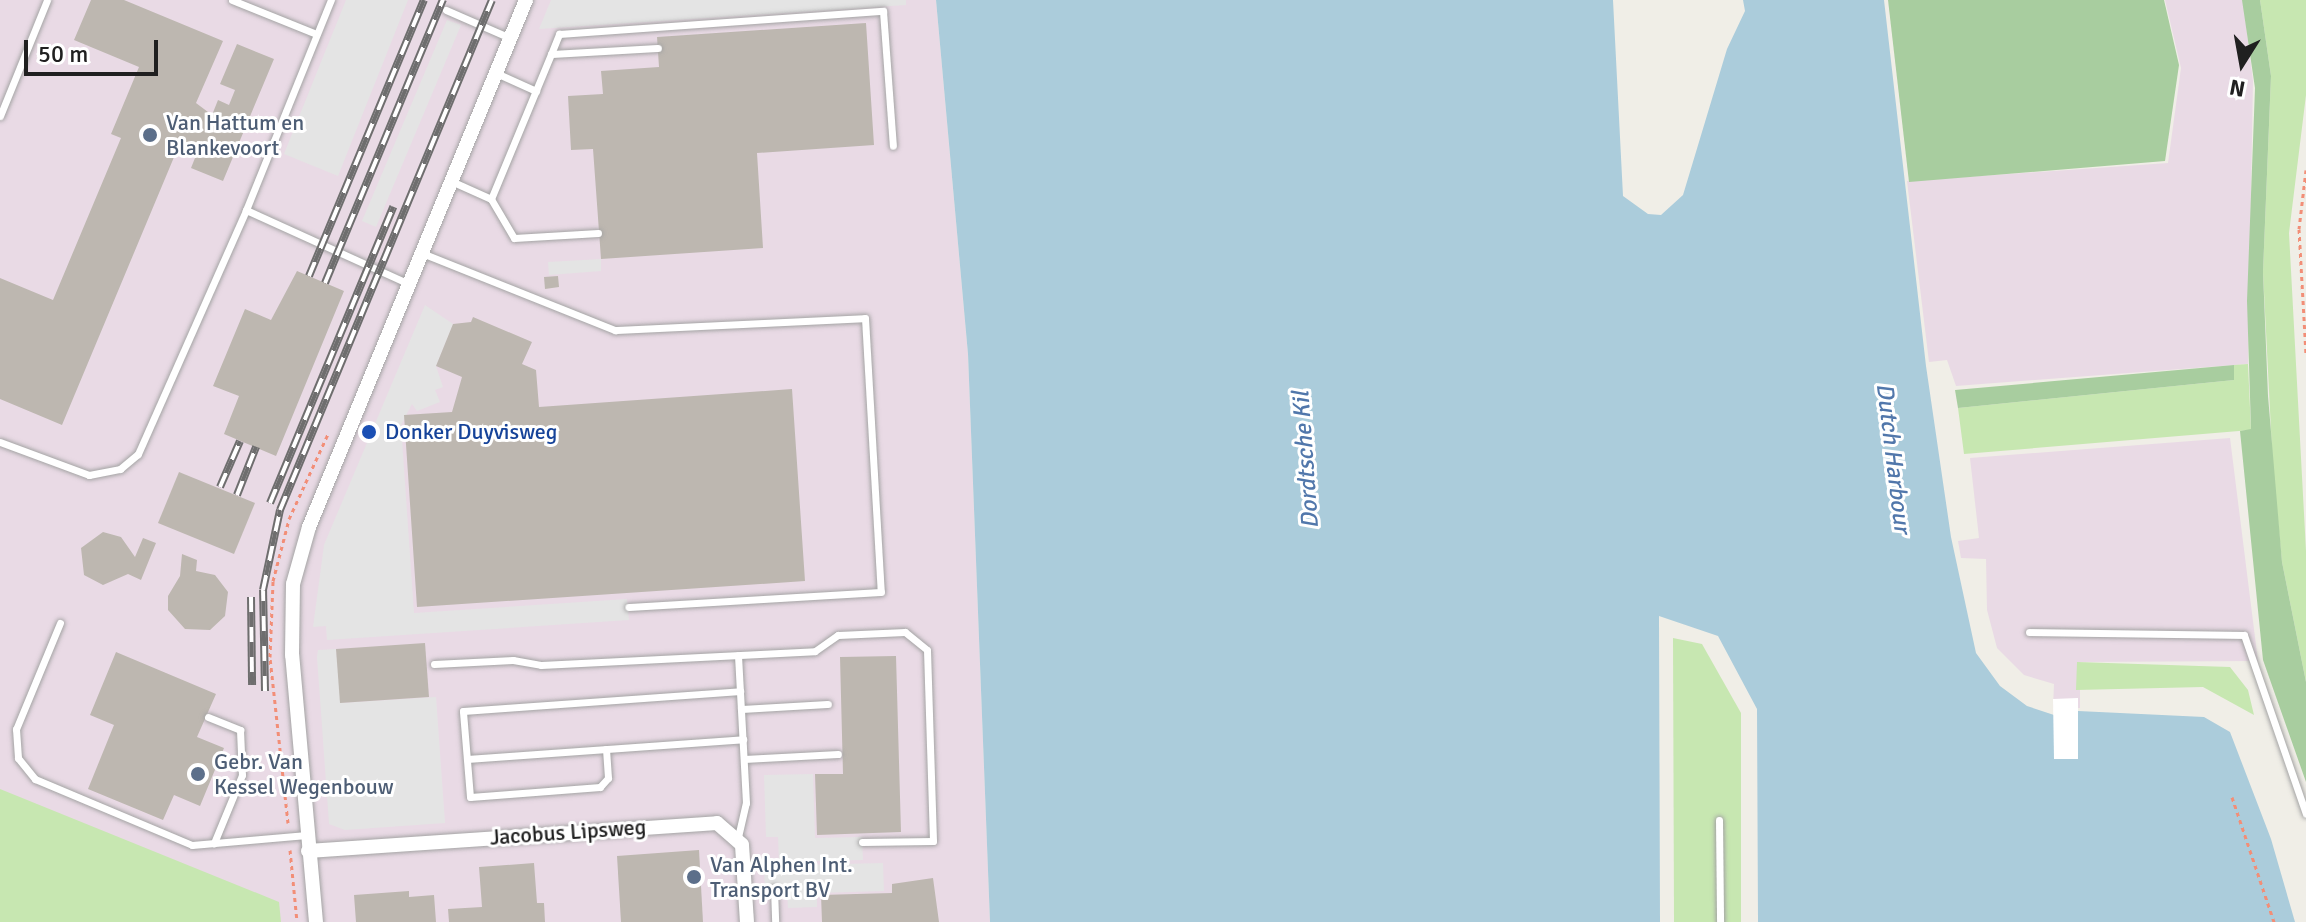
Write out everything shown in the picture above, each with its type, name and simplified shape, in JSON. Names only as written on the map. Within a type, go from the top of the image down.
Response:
[{"type":"street","points":[[316,922],[292,655],[293,584],[309,527],[526,0]]},
{"type":"street","name":"Jacobus Lipsweg","points":[[308,851],[708,822],[725,826],[738,837]]},
{"type":"street","points":[[738,837],[744,853],[747,922]]},
{"type":"lane","points":[[0,116],[47,0]]},
{"type":"lane","points":[[232,0],[316,34]]},
{"type":"lane","points":[[0,442],[89,475],[120,469],[138,454],[246,210],[331,0]]},
{"type":"lane","points":[[446,10],[510,38]]},
{"type":"lane","points":[[491,199],[559,34],[883,11],[893,146]]},
{"type":"lane","points":[[551,54],[658,48]]},
{"type":"lane","points":[[496,73],[536,91]]},
{"type":"lane","points":[[451,181],[491,199],[514,238],[598,233]]},
{"type":"lane","points":[[246,210],[409,284]]},
{"type":"lane","points":[[422,253],[615,330],[865,318],[881,592],[628,607]]},
{"type":"lane","points":[[60,623],[16,729],[22,766],[43,784],[192,845],[307,835]]},
{"type":"lane","points":[[434,664],[513,660],[541,665],[815,651],[838,635],[905,632],[927,650],[933,841],[862,842]]},
{"type":"lane","points":[[2029,632],[2244,635],[2306,814]]},
{"type":"lane","points":[[738,655],[746,803],[738,837]]},
{"type":"lane","points":[[606,749],[608,778],[600,787],[470,797],[463,711],[740,691]]},
{"type":"lane","points":[[741,709],[828,704]]},
{"type":"lane","points":[[208,717],[240,730],[242,775],[214,843]]},
{"type":"lane","points":[[467,759],[743,739]]},
{"type":"lane","points":[[744,759],[838,754]]},
{"type":"lane","points":[[1719,820],[1720,922]]},
{"type":"lane","points":[[774,888],[775,922]]},
{"type":"path","points":[[2306,170],[2299,229],[2306,354]]},
{"type":"path","points":[[2232,797],[2274,922]]},
{"type":"shaded area","points":[[0,0],[936,0],[968,354],[990,922],[0,922]]},
{"type":"shaded area","points":[[346,0],[408,0],[338,176],[284,154]]},
{"type":"shaded area","points":[[551,0],[906,0],[906,5],[539,29]]},
{"type":"shaded area","points":[[2165,0],[2243,0],[2253,81],[2248,364],[1956,386],[1947,360],[1929,362],[1907,181],[2168,163],[2181,68]]},
{"type":"shaded area","points":[[447,20],[461,25],[376,227],[362,221]]},
{"type":"shaded area","points":[[601,259],[601,271],[549,275],[548,262]]},
{"type":"shaded area","points":[[425,305],[453,324],[436,366],[443,387],[435,390],[440,402],[417,411],[412,404],[401,425],[414,613],[627,599],[629,620],[327,640],[326,626],[313,627],[324,545]]},
{"type":"shaded area","points":[[2230,438],[2258,661],[2080,662],[2080,708],[2053,708],[2054,684],[2024,675],[1997,648],[1987,610],[1986,559],[1961,558],[1958,541],[1979,538],[1970,458]]},
{"type":"shaded area","points":[[336,649],[341,703],[436,697],[445,823],[345,830],[329,824],[317,657],[318,650]]},
{"type":"shaded area","points":[[813,774],[815,838],[862,837],[863,860],[779,862],[778,837],[766,837],[764,775]]},
{"type":"shaded area","points":[[883,863],[884,891],[817,893],[817,907],[788,908],[787,893],[765,894],[764,866]]},
{"type":"green space","points":[[1888,0],[2164,0],[2179,65],[2165,161],[1909,182]]},
{"type":"green space","points":[[2242,0],[2260,0],[2271,76],[2263,272],[2268,396],[2282,562],[2306,682],[2306,782],[2263,660],[2240,431],[2251,429],[2247,301],[2255,88]]},
{"type":"green space","points":[[2260,0],[2306,0],[2306,95],[2289,233],[2306,551],[2306,682],[2282,562],[2273,470],[2263,272],[2271,76]]},
{"type":"green space","points":[[2248,364],[2251,430],[1964,454],[1958,408],[2234,380],[2234,365]]},
{"type":"green space","points":[[2234,365],[2234,380],[1958,408],[1955,390]]},
{"type":"green space","points":[[1673,638],[1702,644],[1741,713],[1741,922],[1674,922]]},
{"type":"green space","points":[[2077,662],[2230,667],[2248,690],[2254,715],[2203,687],[2076,690]]},
{"type":"green space","points":[[0,789],[279,902],[281,922],[0,922]]},
{"type":"water","points":[[936,0],[1613,0],[1623,196],[1648,214],[1661,215],[1683,195],[1727,49],[1745,11],[1743,0],[1884,0],[1926,366],[1951,537],[1976,653],[2000,686],[2027,706],[2054,715],[2078,711],[2204,717],[2230,732],[2271,839],[2295,922],[1758,922],[1757,709],[1718,636],[1659,616],[1660,922],[990,922],[968,354]]},
{"type":"pier","points":[[2078,698],[2078,759],[2054,759],[2053,699]]},
{"type":"building","points":[[91,0],[124,0],[223,41],[196,103],[212,115],[218,100],[229,105],[235,90],[220,84],[237,44],[274,59],[223,181],[191,168],[197,153],[177,150],[62,425],[0,399],[0,278],[53,300],[121,138],[111,134],[139,67],[74,40]]},
{"type":"building","points":[[866,23],[874,145],[757,153],[763,248],[601,259],[593,149],[571,150],[568,96],[603,94],[601,71],[659,67],[657,37]]},
{"type":"building","points":[[297,271],[344,291],[276,456],[224,434],[239,396],[213,386],[245,309],[271,320]]},
{"type":"building","points":[[558,276],[559,287],[545,289],[544,277]]},
{"type":"building","points":[[473,317],[532,342],[522,364],[536,370],[539,407],[792,389],[805,581],[417,607],[404,415],[452,412],[462,377],[436,366],[453,324],[471,322]]},
{"type":"building","points":[[179,472],[255,503],[234,554],[158,523]]},
{"type":"building","points":[[103,532],[121,537],[135,557],[143,538],[156,543],[141,580],[128,574],[103,585],[84,575],[81,548]]},
{"type":"building","points":[[182,554],[197,560],[196,571],[215,575],[228,592],[225,616],[210,630],[185,629],[168,610],[168,596],[180,576]]},
{"type":"building","points":[[425,643],[429,697],[340,703],[336,649]]},
{"type":"building","points":[[116,652],[216,694],[197,737],[224,748],[200,806],[174,795],[163,820],[88,789],[114,725],[90,715]]},
{"type":"building","points":[[896,656],[901,832],[817,835],[815,774],[843,774],[840,657]]},
{"type":"building","points":[[699,850],[703,922],[621,922],[617,856]]},
{"type":"building","points":[[534,863],[537,903],[544,903],[545,922],[449,922],[448,909],[482,907],[479,867]]},
{"type":"building","points":[[933,878],[939,922],[822,922],[821,895],[892,893],[892,884]]},
{"type":"building","points":[[409,891],[409,897],[434,895],[436,922],[356,922],[354,895]]},
{"type":"railway","points":[[309,276],[424,0]]},
{"type":"railway","points":[[325,283],[443,0]]},
{"type":"railway","points":[[265,691],[263,590],[280,510],[492,0]]},
{"type":"railway","points":[[270,503],[393,207]]},
{"type":"railway","points":[[220,487],[240,441]]},
{"type":"railway","points":[[237,495],[256,447]]},
{"type":"railway","points":[[251,597],[252,685]]},
{"type":"place","name":"Van Hattum en Blankevoort","points":[[150,135]]},
{"type":"place","name":"Donker Duyvisweg","points":[[369,432]]},
{"type":"place","name":"Gebr. Van Kessel Wegenbouw","points":[[198,774]]},
{"type":"place","name":"Van Alphen Int. Transport BV","points":[[694,877]]},
{"type":"water label","name":"Dutch Harbour","points":[[1893,458]]},
{"type":"water label","name":"Dordtsche Kil","points":[[1306,460]]}]
